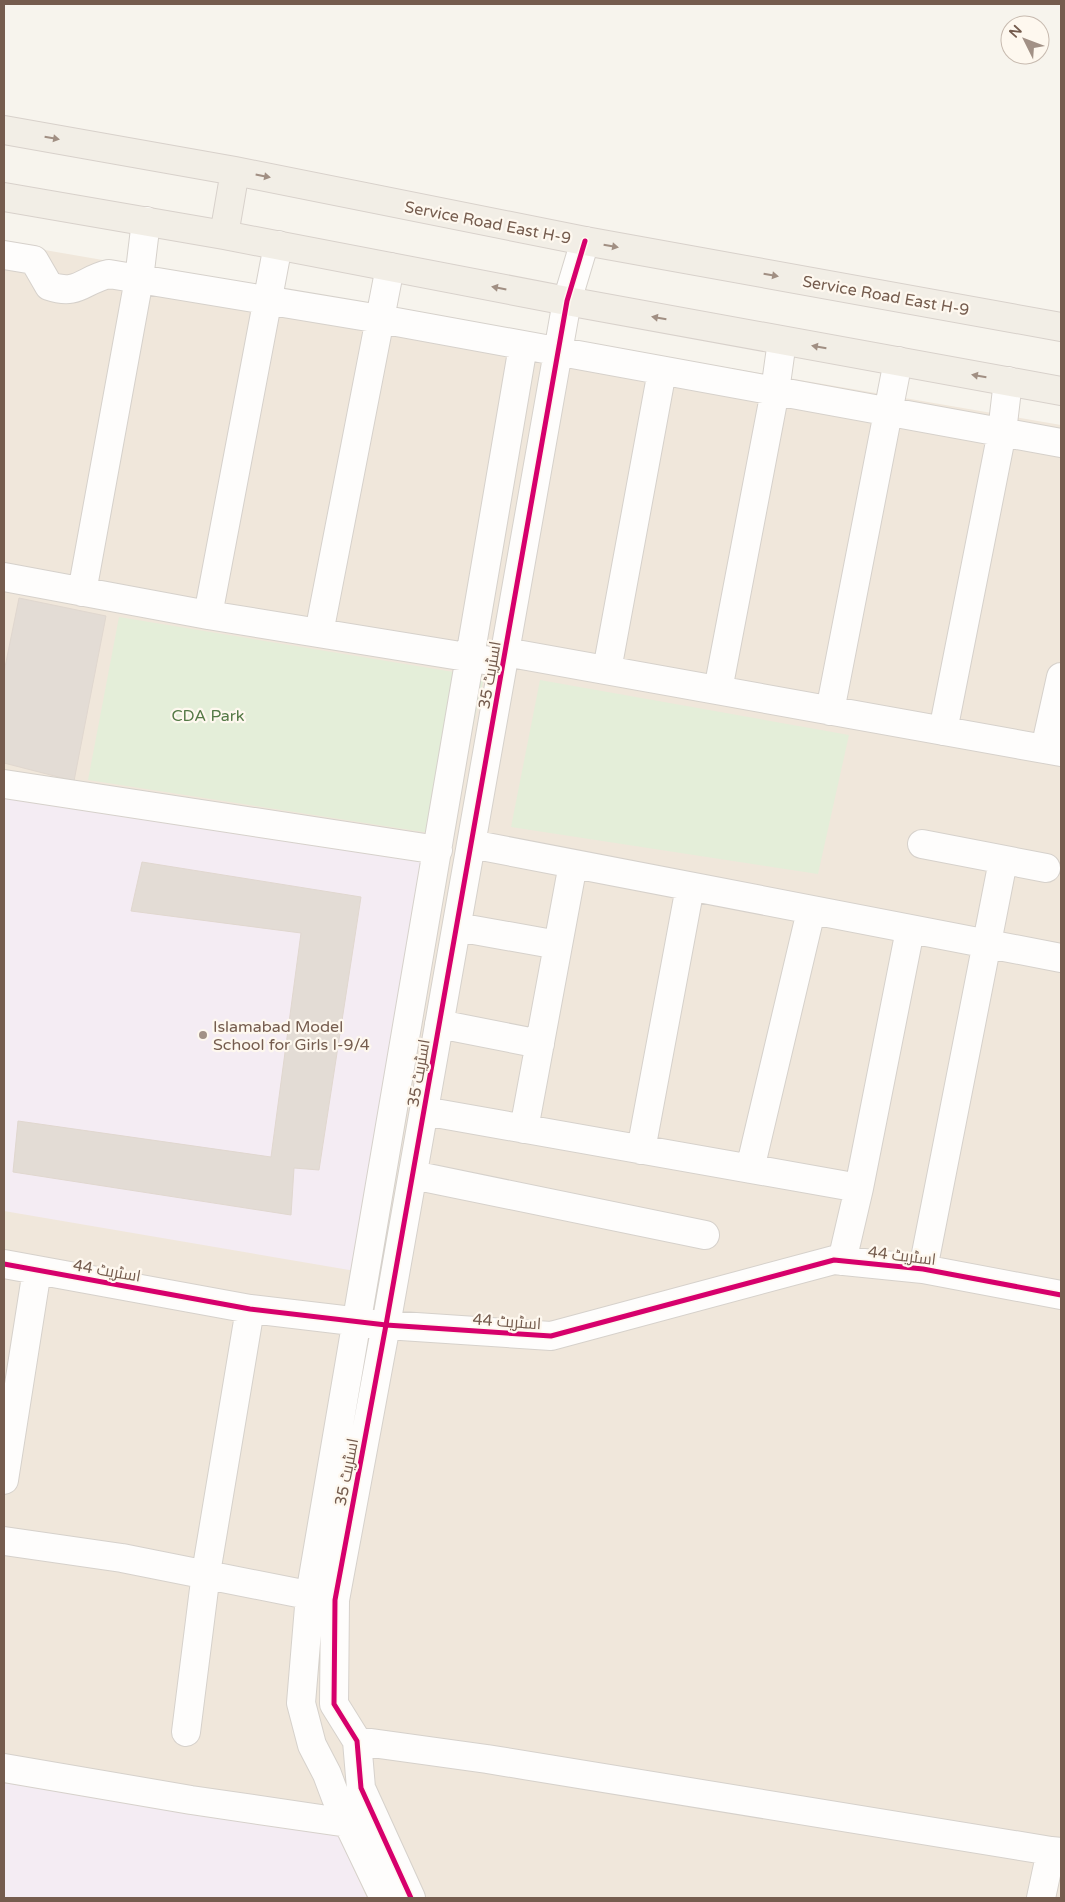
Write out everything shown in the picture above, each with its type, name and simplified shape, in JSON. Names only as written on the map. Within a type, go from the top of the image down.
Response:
[{"type":"main road","name":"Service Road East H-9","points":[[4,130],[235,170],[584,241],[1061,326]]},
{"type":"main road","points":[[224,235],[235,170]]},
{"type":"main road","points":[[4,197],[224,235],[567,301],[1061,391]]},
{"type":"street","points":[[82,592],[138,279],[146,221]]},
{"type":"street","name":"اسٹریٹ 35","points":[[411,1898],[361,1788],[356,1741],[334,1704],[322,1598],[386,1325],[567,301],[584,241]]},
{"type":"street","points":[[208,615],[269,301],[278,245]]},
{"type":"street","points":[[4,255],[34,260],[49,286],[64,291],[80,287],[94,278],[108,274],[380,319],[1061,442]]},
{"type":"street","points":[[319,633],[390,267]]},
{"type":"street","points":[[718,690],[775,391],[782,340]]},
{"type":"street","points":[[384,1898],[312,1745],[301,1703],[322,1598],[357,1321],[523,346]]},
{"type":"street","points":[[830,711],[898,361]]},
{"type":"street","points":[[606,670],[662,371]]},
{"type":"street","points":[[943,731],[1002,432],[1008,381]]},
{"type":"street","points":[[4,577],[208,615],[469,657],[504,658],[606,670],[1053,751],[1061,677]]},
{"type":"street","points":[[4,784],[438,850]]},
{"type":"street","points":[[471,844],[1061,958]]},
{"type":"street","points":[[922,844],[1046,868]]},
{"type":"street","points":[[923,1269],[1002,861]]},
{"type":"street","points":[[524,1129],[573,864]]},
{"type":"street","points":[[641,1150],[690,887]]},
{"type":"street","points":[[750,1169],[811,911]]},
{"type":"street","points":[[457,927],[558,945]]},
{"type":"street","points":[[842,1261],[859,1188],[910,930]]},
{"type":"street","points":[[440,1024],[540,1044]]},
{"type":"street","points":[[424,1111],[859,1188]]},
{"type":"street","points":[[412,1175],[705,1236]]},
{"type":"street","name":"اسٹریٹ 44","points":[[4,1264],[250,1308],[386,1325],[550,1336],[834,1260],[923,1269],[1061,1295]]},
{"type":"street","points":[[4,1480],[36,1270]]},
{"type":"street","points":[[186,1732],[206,1573],[250,1308]]},
{"type":"street","points":[[4,1541],[122,1558],[206,1573],[322,1598]]},
{"type":"street","points":[[356,1741],[487,1759],[1056,1851],[1042,1898]]},
{"type":"street","points":[[4,1768],[191,1800],[348,1823]]},
{"type":"shaded area","points":[[4,243],[1061,425],[1061,1898],[4,1898]]},
{"type":"shaded area","name":"Islamabad Model School for Girls I-9/4","points":[[4,786],[434,860],[361,1272],[4,1211]]},
{"type":"shaded area","points":[[4,1776],[337,1833],[367,1898],[4,1898]]},
{"type":"green space","name":"CDA Park","points":[[119,617],[484,677],[449,836],[88,780]]},
{"type":"green space","points":[[540,680],[849,735],[818,874],[511,827]]},
{"type":"building","points":[[19,598],[106,616],[74,781],[4,763],[4,672]]},
{"type":"building","name":"Islamabad Model School for Girls I-9/4","points":[[142,862],[361,897],[319,1170],[294,1168],[291,1215],[13,1172],[18,1121],[271,1157],[301,933],[131,911]]},
{"type":"cycle path","points":[[411,1898],[361,1788],[357,1741],[334,1704],[335,1600],[386,1325],[567,301],[585,241]]},
{"type":"cycle path","points":[[4,1264],[250,1309],[386,1325],[551,1336],[834,1260],[923,1269],[1061,1295]]},
{"type":"place","name":"Islamabad Model School for Girls I-9/4","points":[[203,1035]]}]
